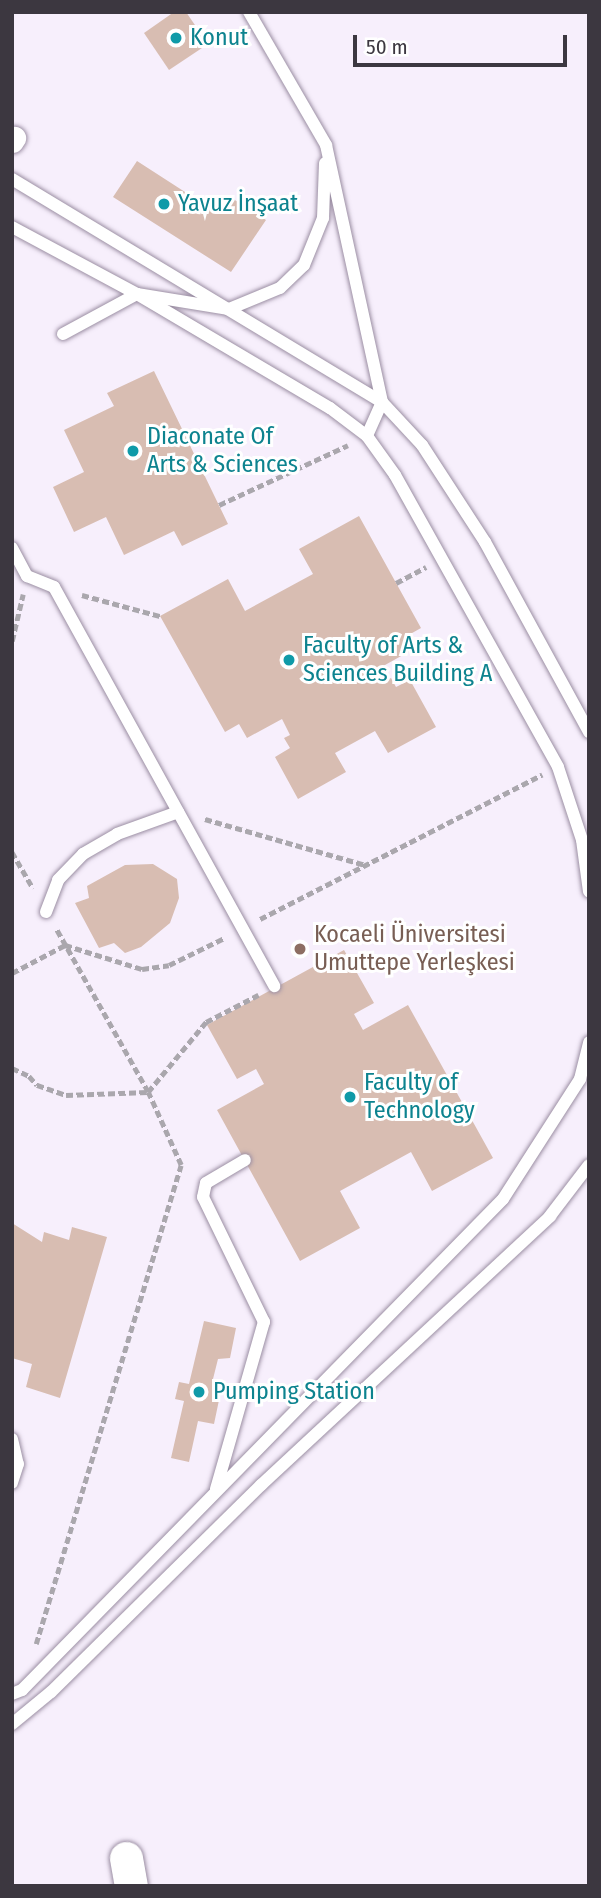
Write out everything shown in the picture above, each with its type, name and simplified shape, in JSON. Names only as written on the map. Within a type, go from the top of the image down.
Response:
[{"type":"lane","points":[[249,12],[326,145],[382,402],[368,436]]},
{"type":"lane","points":[[64,334],[137,294],[229,309],[279,288],[304,265],[323,218],[326,145]]},
{"type":"lane","points":[[12,179],[382,402],[422,445],[485,542],[589,732]]},
{"type":"lane","points":[[12,227],[137,294],[330,408],[368,436],[395,475],[558,767],[582,840],[589,892]]},
{"type":"lane","points":[[12,548],[27,576],[54,587],[274,986]]},
{"type":"lane","points":[[46,912],[58,880],[83,853],[117,834],[178,812]]},
{"type":"lane","points":[[17,1692],[503,1199],[580,1079],[589,1042]]},
{"type":"lane","points":[[215,1493],[264,1322],[203,1198],[206,1183],[245,1160]]},
{"type":"lane","points":[[12,1724],[51,1692],[261,1485],[550,1216],[589,1165]]},
{"type":"lane","points":[[12,1439],[18,1464],[12,1483]]},
{"type":"path","points":[[219,505],[368,436]]},
{"type":"path","points":[[396,583],[443,559]]},
{"type":"path","points":[[12,641],[27,576]]},
{"type":"path","points":[[54,587],[160,616]]},
{"type":"path","points":[[12,973],[65,944],[142,970],[169,965],[558,767]]},
{"type":"path","points":[[178,812],[366,865]]},
{"type":"path","points":[[12,852],[148,1092],[181,1164],[17,1692]]},
{"type":"path","points":[[12,1068],[29,1076],[37,1085],[66,1095],[148,1092],[206,1022],[274,986]]},
{"type":"shaded area","name":"Kocaeli Üniversitesi Umuttepe Yerleşkesi","points":[[12,12],[589,12],[589,1886],[12,1886]]},
{"type":"building","name":"Konut","points":[[174,12],[186,12],[208,44],[169,70],[144,33]]},
{"type":"building","points":[[137,161],[216,212],[227,195],[266,220],[231,272],[113,197]]},
{"type":"building","name":"Diaconate Of Arts & Sciences","points":[[154,371],[228,524],[182,546],[174,531],[124,555],[106,517],[74,532],[53,487],[84,472],[64,430],[114,406],[107,393]]},
{"type":"building","name":"Faculty of Arts & Sciences Building A","points":[[359,516],[421,628],[405,637],[412,650],[376,670],[382,682],[391,678],[396,687],[410,680],[436,727],[388,753],[375,731],[335,753],[346,772],[298,799],[275,757],[290,748],[284,738],[290,735],[282,719],[247,738],[239,724],[225,732],[160,616],[228,579],[245,611],[313,574],[299,549]]},
{"type":"building","points":[[153,864],[177,879],[179,898],[170,923],[141,947],[125,953],[114,943],[99,948],[75,903],[89,898],[87,886],[125,865]]},
{"type":"building","name":"Faculty of Technology","points":[[344,950],[374,1003],[354,1014],[363,1030],[408,1005],[493,1158],[432,1191],[411,1152],[340,1191],[360,1228],[300,1261],[217,1110],[264,1084],[256,1069],[237,1079],[207,1025]]},
{"type":"building","points":[[12,1223],[42,1242],[44,1232],[69,1240],[72,1227],[107,1237],[60,1398],[26,1387],[32,1364],[12,1358]]},
{"type":"building","name":"Pumping Station","points":[[204,1321],[236,1328],[230,1358],[218,1359],[213,1379],[223,1381],[214,1424],[198,1421],[189,1462],[171,1458],[184,1401],[175,1399],[179,1382],[189,1384]]},
{"type":"place","name":"Konut","points":[[176,38]]},
{"type":"place","name":"Yavuz İnşaat","points":[[164,204]]},
{"type":"place","name":"Diaconate Of Arts & Sciences","points":[[133,451]]},
{"type":"place","name":"Faculty of Arts & Sciences Building A","points":[[289,660]]},
{"type":"place","name":"Kocaeli Üniversitesi Umuttepe Yerleşkesi","points":[[300,949]]},
{"type":"place","name":"Faculty of Technology","points":[[350,1097]]},
{"type":"place","name":"Pumping Station","points":[[199,1392]]}]
